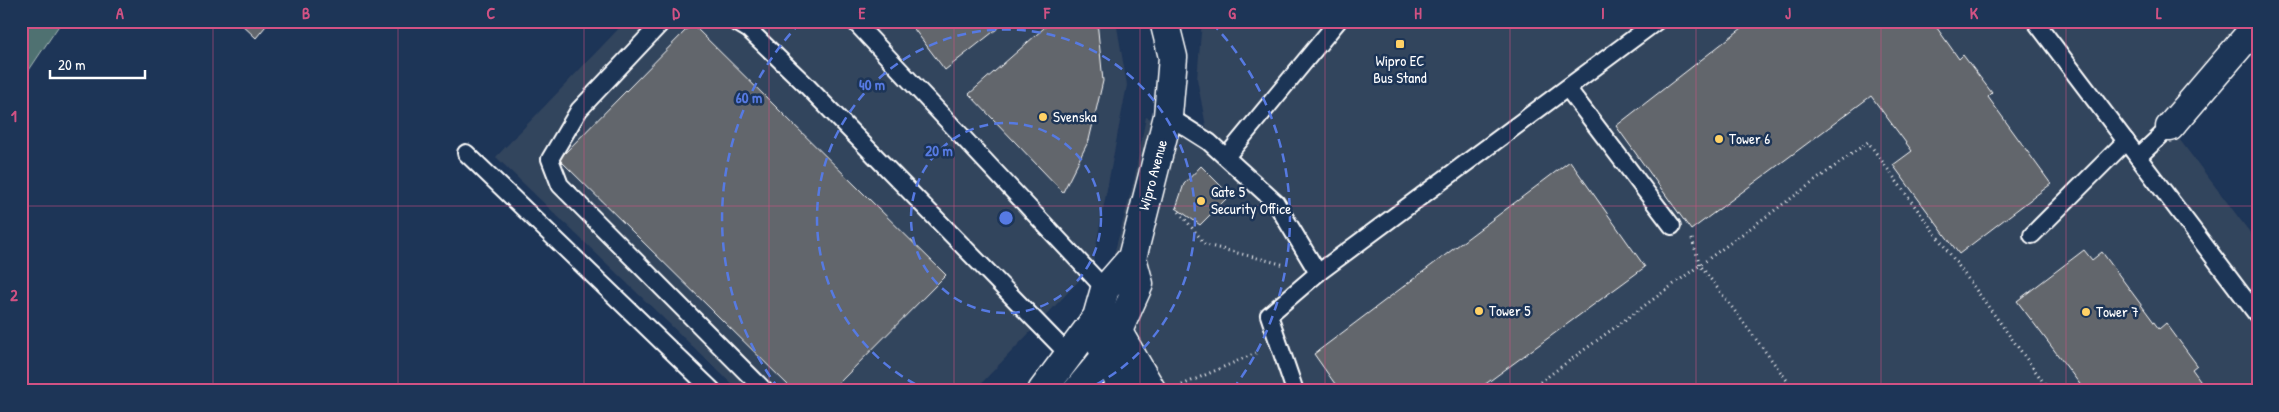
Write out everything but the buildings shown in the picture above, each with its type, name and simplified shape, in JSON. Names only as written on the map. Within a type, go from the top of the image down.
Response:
[{"type":"main road","name":"Wipro Avenue","points":[[1103,321],[1132,258],[1168,116],[1173,57],[1164,21]]},
{"type":"main road","points":[[2170,127],[2258,24]]},
{"type":"main road","points":[[1042,391],[1069,355],[1139,284],[1132,258]]},
{"type":"main road","points":[[1103,321],[1165,389]]},
{"type":"main road","points":[[1077,391],[1103,321]]},
{"type":"main road","points":[[1103,321],[1124,391]]},
{"type":"lane","points":[[663,21],[579,110],[550,160],[560,185],[765,391]]},
{"type":"lane","points":[[734,21],[749,30],[804,83],[1069,355]]},
{"type":"lane","points":[[854,21],[1103,321]]},
{"type":"lane","points":[[1226,158],[1338,21]]},
{"type":"lane","points":[[1295,391],[1269,315],[1318,273],[1657,21]]},
{"type":"lane","points":[[2035,21],[2258,316]]},
{"type":"lane","points":[[1568,89],[1672,226]]},
{"type":"lane","points":[[1168,116],[1209,142],[1276,204],[1318,273]]},
{"type":"lane","points":[[2138,157],[2170,127]]},
{"type":"lane","points":[[2032,235],[2126,141]]},
{"type":"lane","points":[[466,153],[713,391]]},
{"type":"path","points":[[1528,391],[1868,142],[2050,391]]},
{"type":"path","points":[[1176,208],[1206,245],[1318,273]]},
{"type":"path","points":[[1165,389],[1279,343]]},
{"type":"shaded area","points":[[626,21],[1116,21],[1127,85],[1092,267],[974,391],[739,391],[496,157]]},
{"type":"shaded area","points":[[1202,21],[2258,21],[2170,127],[2258,243],[2258,391],[1128,391],[1097,317],[1134,180],[1146,117],[1209,142],[1197,79]]},
{"type":"green space","points":[[21,21],[62,21],[21,82]]},
{"type":"place","name":"Wipro EC Bus Stand","points":[[1400,44]]},
{"type":"place","name":"Svenska","points":[[1043,117]]},
{"type":"place","name":"Tower 6","points":[[1719,139]]},
{"type":"place","name":"Gate 5 Security Office","points":[[1201,201]]},
{"type":"place","name":"Tower 5","points":[[1479,311]]},
{"type":"place","name":"Tower 7","points":[[2086,312]]}]
